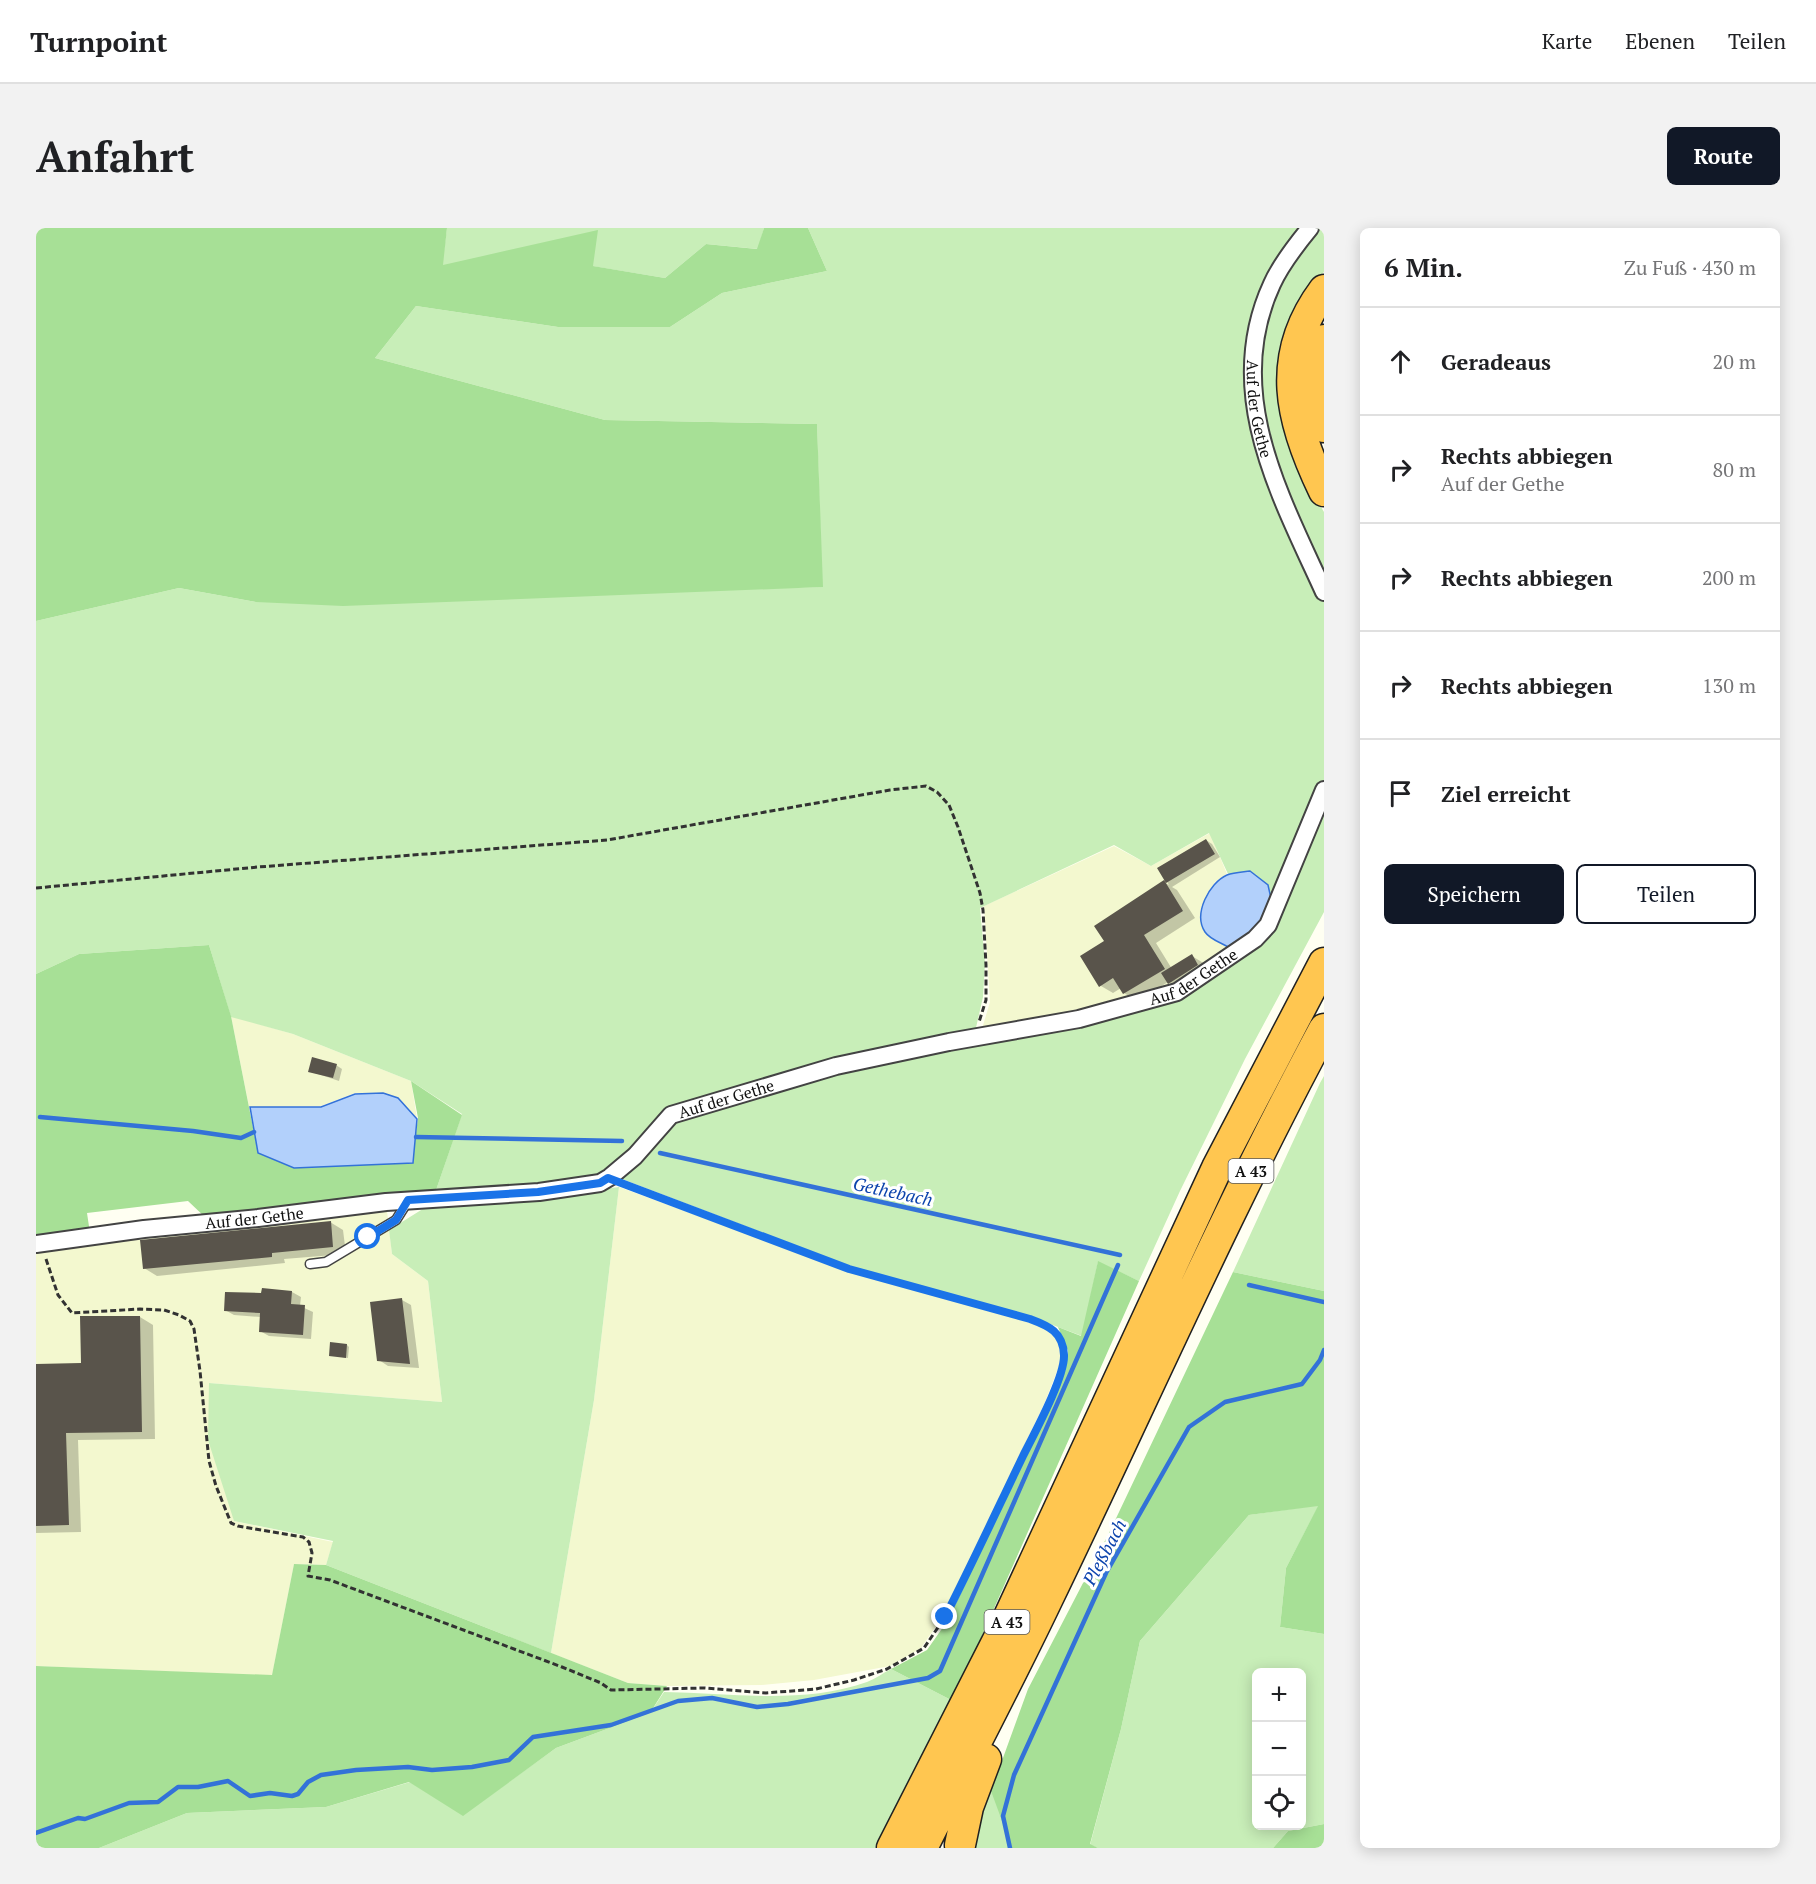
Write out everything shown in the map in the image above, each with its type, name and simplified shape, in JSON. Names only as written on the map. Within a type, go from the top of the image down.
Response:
[{"type":"highway","points":[[1324,290],[1302,327],[1295,349],[1291,379],[1295,413],[1308,457],[1324,490]]},
{"type":"highway","points":[[1324,340],[1315,376],[1315,390],[1324,427]]},
{"type":"highway","name":"A 43","points":[[892,1848],[999,1638],[1217,1168],[1324,963]]},
{"type":"highway","name":"A 43","points":[[922,1848],[1047,1599],[1286,1099],[1324,1029]]},
{"type":"highway","points":[[959,1846],[968,1807],[1047,1599]]},
{"type":"street","name":"Auf der Gethe","points":[[1311,228],[1285,261],[1272,283],[1264,304],[1256,335],[1253,393],[1256,420],[1267,457],[1284,503],[1324,592]]},
{"type":"street","name":"Auf der Gethe","points":[[38,1244],[144,1229],[408,1200],[538,1192],[600,1183],[635,1156],[671,1115],[836,1066],[1079,1019],[1177,992],[1255,939],[1268,925],[1324,790]]},
{"type":"lane","points":[[310,1264],[326,1262],[396,1220],[408,1200]]},
{"type":"path","points":[[36,888],[258,867],[607,840],[890,789],[926,786],[937,792],[949,805],[980,893],[986,965],[986,1000],[975,1038]]},
{"type":"path","points":[[38,1244],[58,1295],[72,1313],[164,1310],[190,1322],[194,1329],[200,1371],[209,1461],[225,1511],[231,1523],[303,1537],[309,1542],[312,1553],[308,1576],[330,1580],[562,1667],[601,1683],[611,1690],[705,1688],[742,1692],[798,1692],[854,1680],[888,1669],[924,1648],[945,1617],[1044,1413],[1062,1366],[1064,1355],[1061,1338],[1054,1329],[1047,1325],[849,1269],[608,1178]]},
{"type":"green space","points":[[36,228],[447,228],[443,265],[598,230],[593,266],[665,278],[706,244],[757,249],[764,228],[808,228],[827,271],[722,293],[670,327],[558,327],[416,306],[375,358],[605,420],[817,424],[823,587],[343,606],[256,602],[179,588],[36,621]]},
{"type":"green space","points":[[447,228],[764,228],[758,249],[706,244],[665,278],[592,266],[442,265]]},
{"type":"green space","points":[[808,228],[1302,228],[1268,271],[1251,333],[1264,428],[1260,344],[1283,273],[1316,228],[1324,228],[1324,272],[1309,288],[1308,485],[1324,512],[1324,912],[1245,1059],[1139,1281],[1098,1262],[1082,1336],[1034,1318],[850,1266],[622,1179],[668,1124],[811,1078],[1130,1009],[1263,937],[1288,900],[1304,855],[1272,903],[1257,876],[1247,872],[1228,874],[1209,833],[1151,866],[1114,845],[980,908],[985,963],[983,997],[975,1032],[666,1110],[630,1153],[597,1179],[435,1193],[462,1114],[411,1081],[293,1034],[231,1017],[209,945],[79,954],[36,974],[36,621],[179,588],[256,602],[822,587],[817,424],[605,420],[375,358],[416,306],[558,327],[670,327],[722,293],[827,271]]},
{"type":"green space","points":[[1210,833],[1227,874],[1215,882],[1200,910],[1204,931],[1214,940],[1233,950],[1177,989],[981,1032],[990,1002],[984,906],[1114,846],[1151,866]]},
{"type":"green space","points":[[209,945],[231,1016],[258,1153],[294,1167],[412,1163],[418,1118],[411,1081],[462,1115],[435,1193],[207,1219],[188,1201],[87,1213],[90,1233],[36,1240],[36,974],[79,954]]},
{"type":"green space","points":[[231,1016],[293,1034],[411,1081],[417,1118],[398,1098],[383,1093],[355,1093],[321,1106],[249,1107]]},
{"type":"green space","points":[[1324,1076],[1324,1291],[1233,1272],[1320,1083]]},
{"type":"green space","points":[[619,1187],[849,1271],[1045,1327],[1059,1340],[1061,1361],[1045,1402],[943,1616],[921,1648],[890,1666],[814,1680],[761,1685],[667,1686],[628,1683],[551,1653],[594,1400]]},
{"type":"green space","points":[[619,1187],[594,1400],[551,1653],[326,1565],[333,1541],[234,1521],[208,1440],[209,1383],[442,1402],[428,1281],[392,1254],[389,1230],[426,1207],[542,1197]]},
{"type":"green space","points":[[386,1202],[392,1254],[428,1281],[442,1402],[209,1383],[234,1521],[333,1542],[326,1565],[294,1564],[272,1676],[36,1666],[36,1247]]},
{"type":"green space","points":[[1098,1261],[1139,1281],[953,1701],[891,1669],[927,1650],[948,1620],[1046,1416],[1065,1371],[1068,1351],[1058,1327],[1081,1336]]},
{"type":"green space","points":[[1233,1272],[1324,1291],[1324,1634],[1280,1627],[1286,1568],[1318,1506],[1249,1515],[1140,1641],[1121,1729],[1090,1844],[1098,1848],[1012,1848],[991,1791],[1028,1689],[1110,1531]]},
{"type":"green space","points":[[1319,1505],[1286,1568],[1280,1627],[1324,1634],[1324,1824],[1306,1828],[1306,1668],[1252,1668],[1252,1830],[1293,1830],[1288,1831],[1273,1848],[1098,1848],[1090,1845],[1121,1729],[1140,1641],[1249,1515]]},
{"type":"green space","points":[[294,1564],[326,1565],[628,1683],[667,1686],[650,1713],[556,1748],[463,1816],[409,1782],[326,1807],[187,1813],[99,1848],[36,1848],[36,1666],[272,1675]]},
{"type":"green space","points":[[891,1669],[953,1701],[875,1848],[99,1848],[187,1813],[326,1807],[410,1782],[463,1815],[556,1748],[650,1713],[664,1692],[792,1696],[842,1689],[867,1682]]},
{"type":"green space","points":[[988,1779],[1012,1848],[966,1848]]},
{"type":"green space","points":[[1324,1824],[1324,1848],[1273,1848],[1288,1831],[1306,1830],[1306,1828]]},
{"type":"water","points":[[1250,871],[1268,885],[1272,903],[1255,934],[1233,950],[1211,938],[1205,932],[1201,917],[1202,908],[1209,892],[1220,879],[1230,874]]},
{"type":"water","points":[[383,1093],[398,1098],[417,1119],[413,1163],[294,1168],[258,1153],[250,1107],[321,1107],[355,1094]]},
{"type":"building","points":[[1206,839],[1215,854],[1166,883],[1157,868]]},
{"type":"building","points":[[1164,880],[1183,911],[1144,935],[1165,969],[1123,994],[1113,978],[1099,987],[1080,956],[1104,941],[1094,926]]},
{"type":"building","points":[[1192,954],[1198,965],[1168,984],[1161,973]]},
{"type":"building","points":[[312,1057],[337,1064],[333,1078],[308,1072]]},
{"type":"building","points":[[331,1221],[333,1247],[272,1253],[272,1257],[143,1269],[140,1240]]},
{"type":"building","points":[[262,1288],[292,1291],[291,1304],[305,1305],[303,1335],[259,1332],[260,1313],[224,1311],[225,1292],[261,1293]]},
{"type":"building","points":[[402,1298],[410,1364],[377,1361],[370,1302]]},
{"type":"building","points":[[80,1316],[140,1316],[142,1432],[66,1433],[69,1525],[36,1526],[36,1364],[81,1363]]},
{"type":"building","points":[[330,1342],[347,1344],[346,1358],[329,1356]]},
{"type":"waterway","points":[[40,1117],[193,1131],[241,1138],[254,1132]]},
{"type":"waterway","points":[[416,1137],[622,1141]]},
{"type":"waterway","name":"Gethebach","points":[[660,1153],[1120,1255]]},
{"type":"waterway","points":[[36,1833],[129,1803],[158,1802],[178,1787],[198,1787],[228,1781],[250,1796],[270,1793],[292,1796],[298,1794],[308,1782],[321,1775],[408,1767],[432,1770],[472,1767],[509,1760],[533,1737],[611,1725],[678,1701],[712,1698],[757,1707],[788,1704],[928,1678],[940,1671],[1118,1265]]},
{"type":"waterway","points":[[1249,1285],[1324,1302]]},
{"type":"waterway","name":"Pleßbach","points":[[1010,1848],[1003,1816],[1014,1775],[1106,1573],[1189,1427],[1225,1402],[1302,1384],[1320,1360],[1324,1350]]},
{"type":"route","points":[[368,1237],[396,1220],[408,1200],[538,1192],[600,1183],[608,1178],[849,1269],[1030,1319],[1054,1329],[1061,1338],[1064,1355],[1059,1377],[1044,1413],[945,1617]]}]
